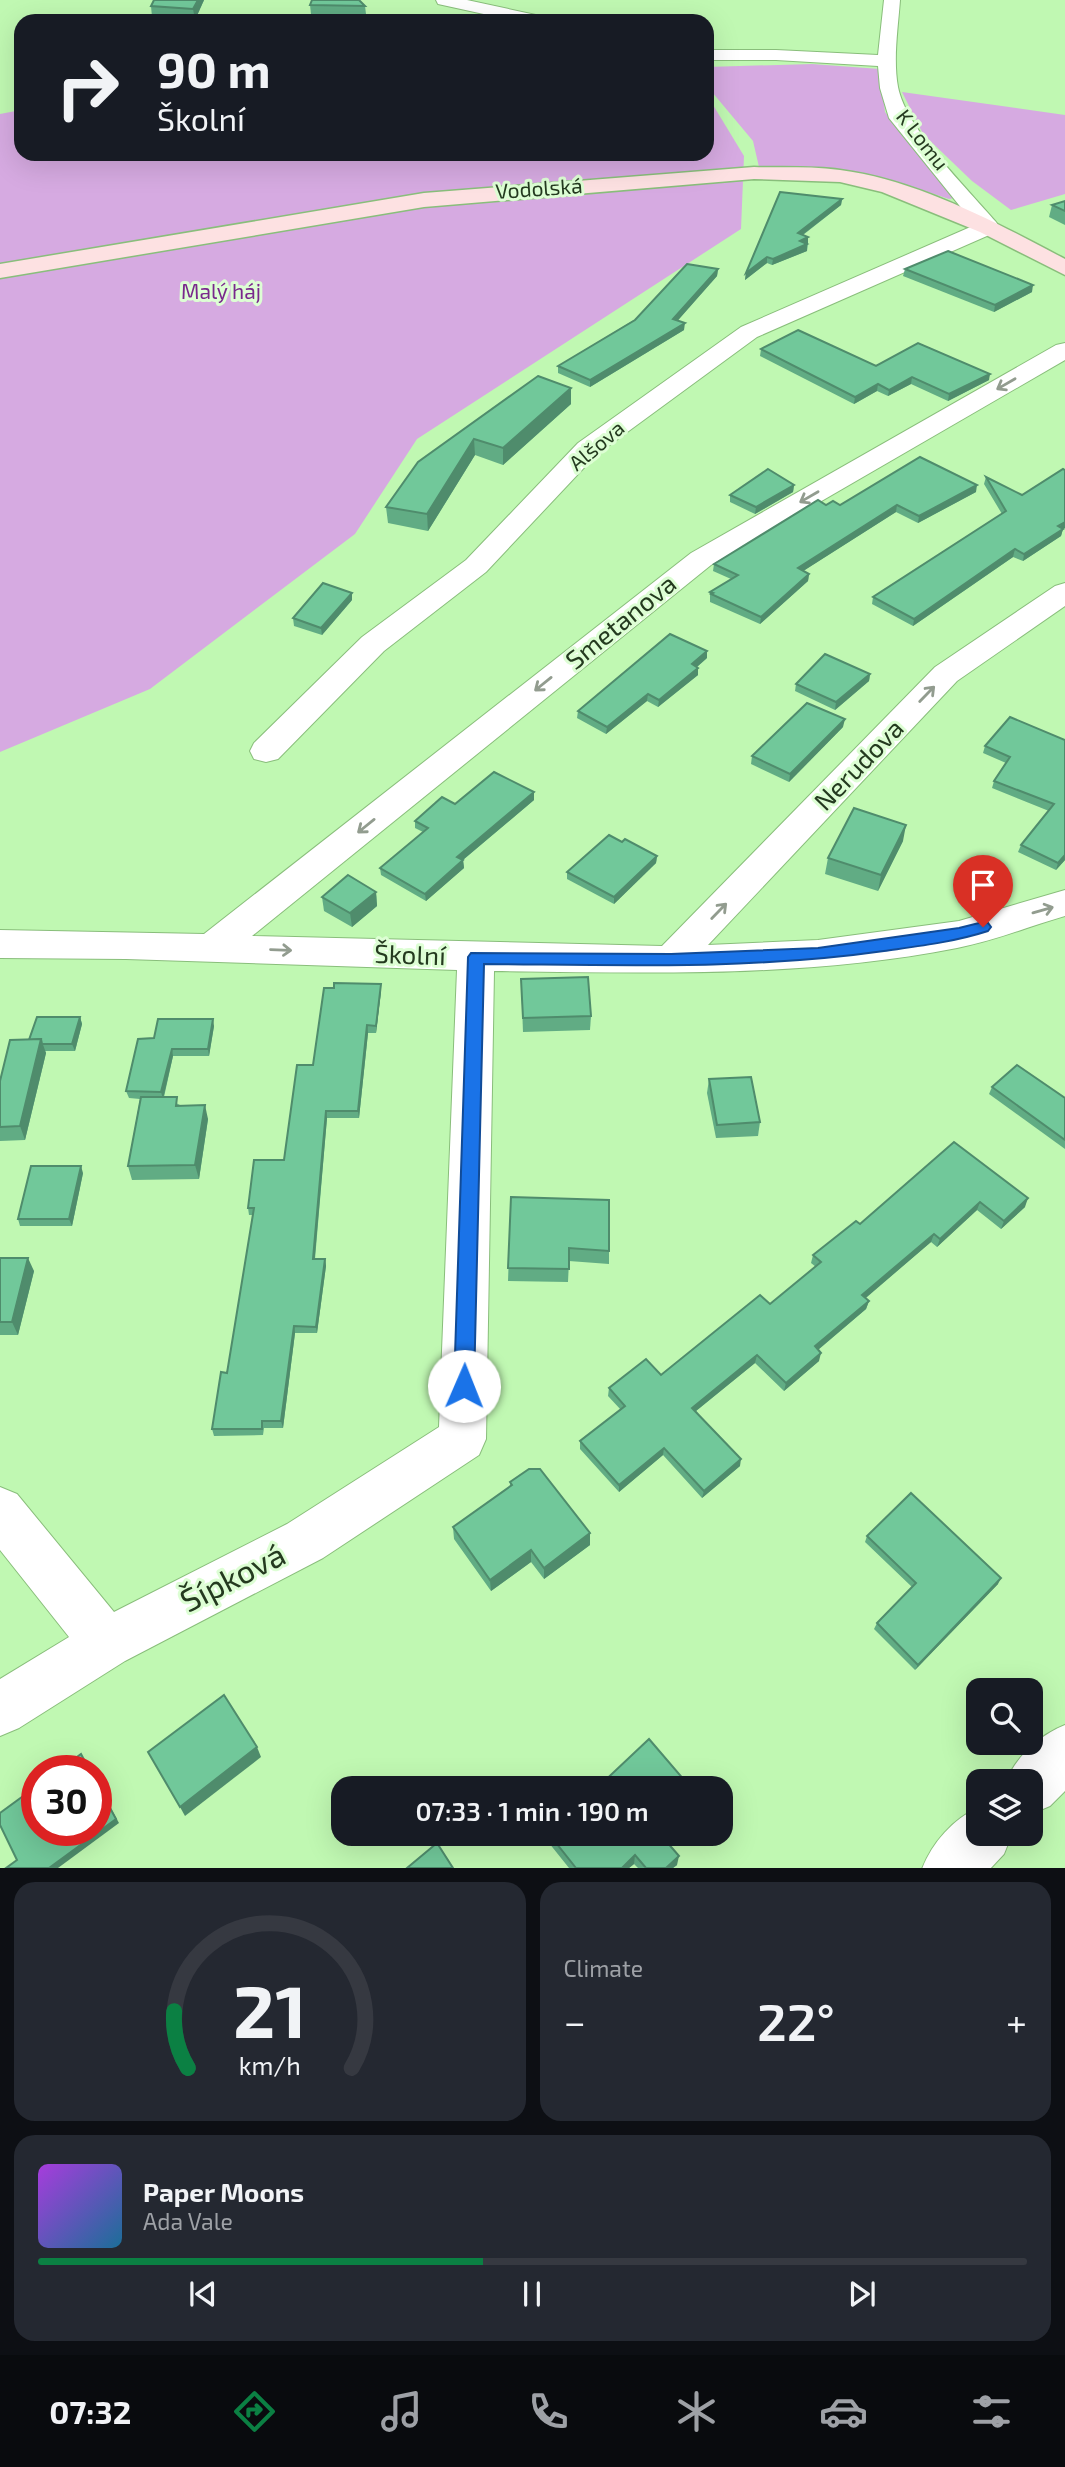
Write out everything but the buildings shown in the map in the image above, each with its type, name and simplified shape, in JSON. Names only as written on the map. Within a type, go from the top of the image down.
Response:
[{"type":"street","points":[[444,0],[507,14]]},
{"type":"street","name":"K Lomu","points":[[892,0],[887,61],[889,88],[899,118],[988,227]]},
{"type":"street","points":[[714,55],[776,55],[887,61]]},
{"type":"street","name":"Vodolská","points":[[0,271],[424,200],[754,173],[839,176],[873,182],[988,227],[1065,268]]},
{"type":"street","name":"Alšova","points":[[266,751],[373,644],[476,566],[587,449],[749,332],[988,227]]},
{"type":"street","name":"Smetanova","points":[[213,947],[701,559],[1065,350]]},
{"type":"street","name":"Nerudova","points":[[671,960],[946,674],[1065,592]]},
{"type":"street","name":"Školní","points":[[0,944],[671,960],[818,954],[946,936],[1065,903]]},
{"type":"street","name":"Šípková","points":[[0,1709],[107,1643],[305,1541],[463,1439],[476,957]]},
{"type":"street","points":[[0,1511],[107,1643]]},
{"type":"street","points":[[1043,1775],[1065,1752]]},
{"type":"street","points":[[950,1868],[972,1846]]},
{"type":"green space","points":[[812,64],[880,69],[885,112],[915,151],[959,197],[949,199],[901,183],[843,170],[759,167],[753,141],[714,94],[714,67]]},
{"type":"green space","points":[[902,92],[1065,115],[1065,194],[1011,210],[972,181],[923,134]]},
{"type":"green space","name":"Malý háj","points":[[714,107],[744,156],[741,229],[417,439],[355,534],[150,689],[0,752],[0,114],[14,111],[14,161],[714,161]]},
{"type":"route","points":[[464,1386],[476,957],[671,960],[818,954],[959,934],[983,927]]}]
